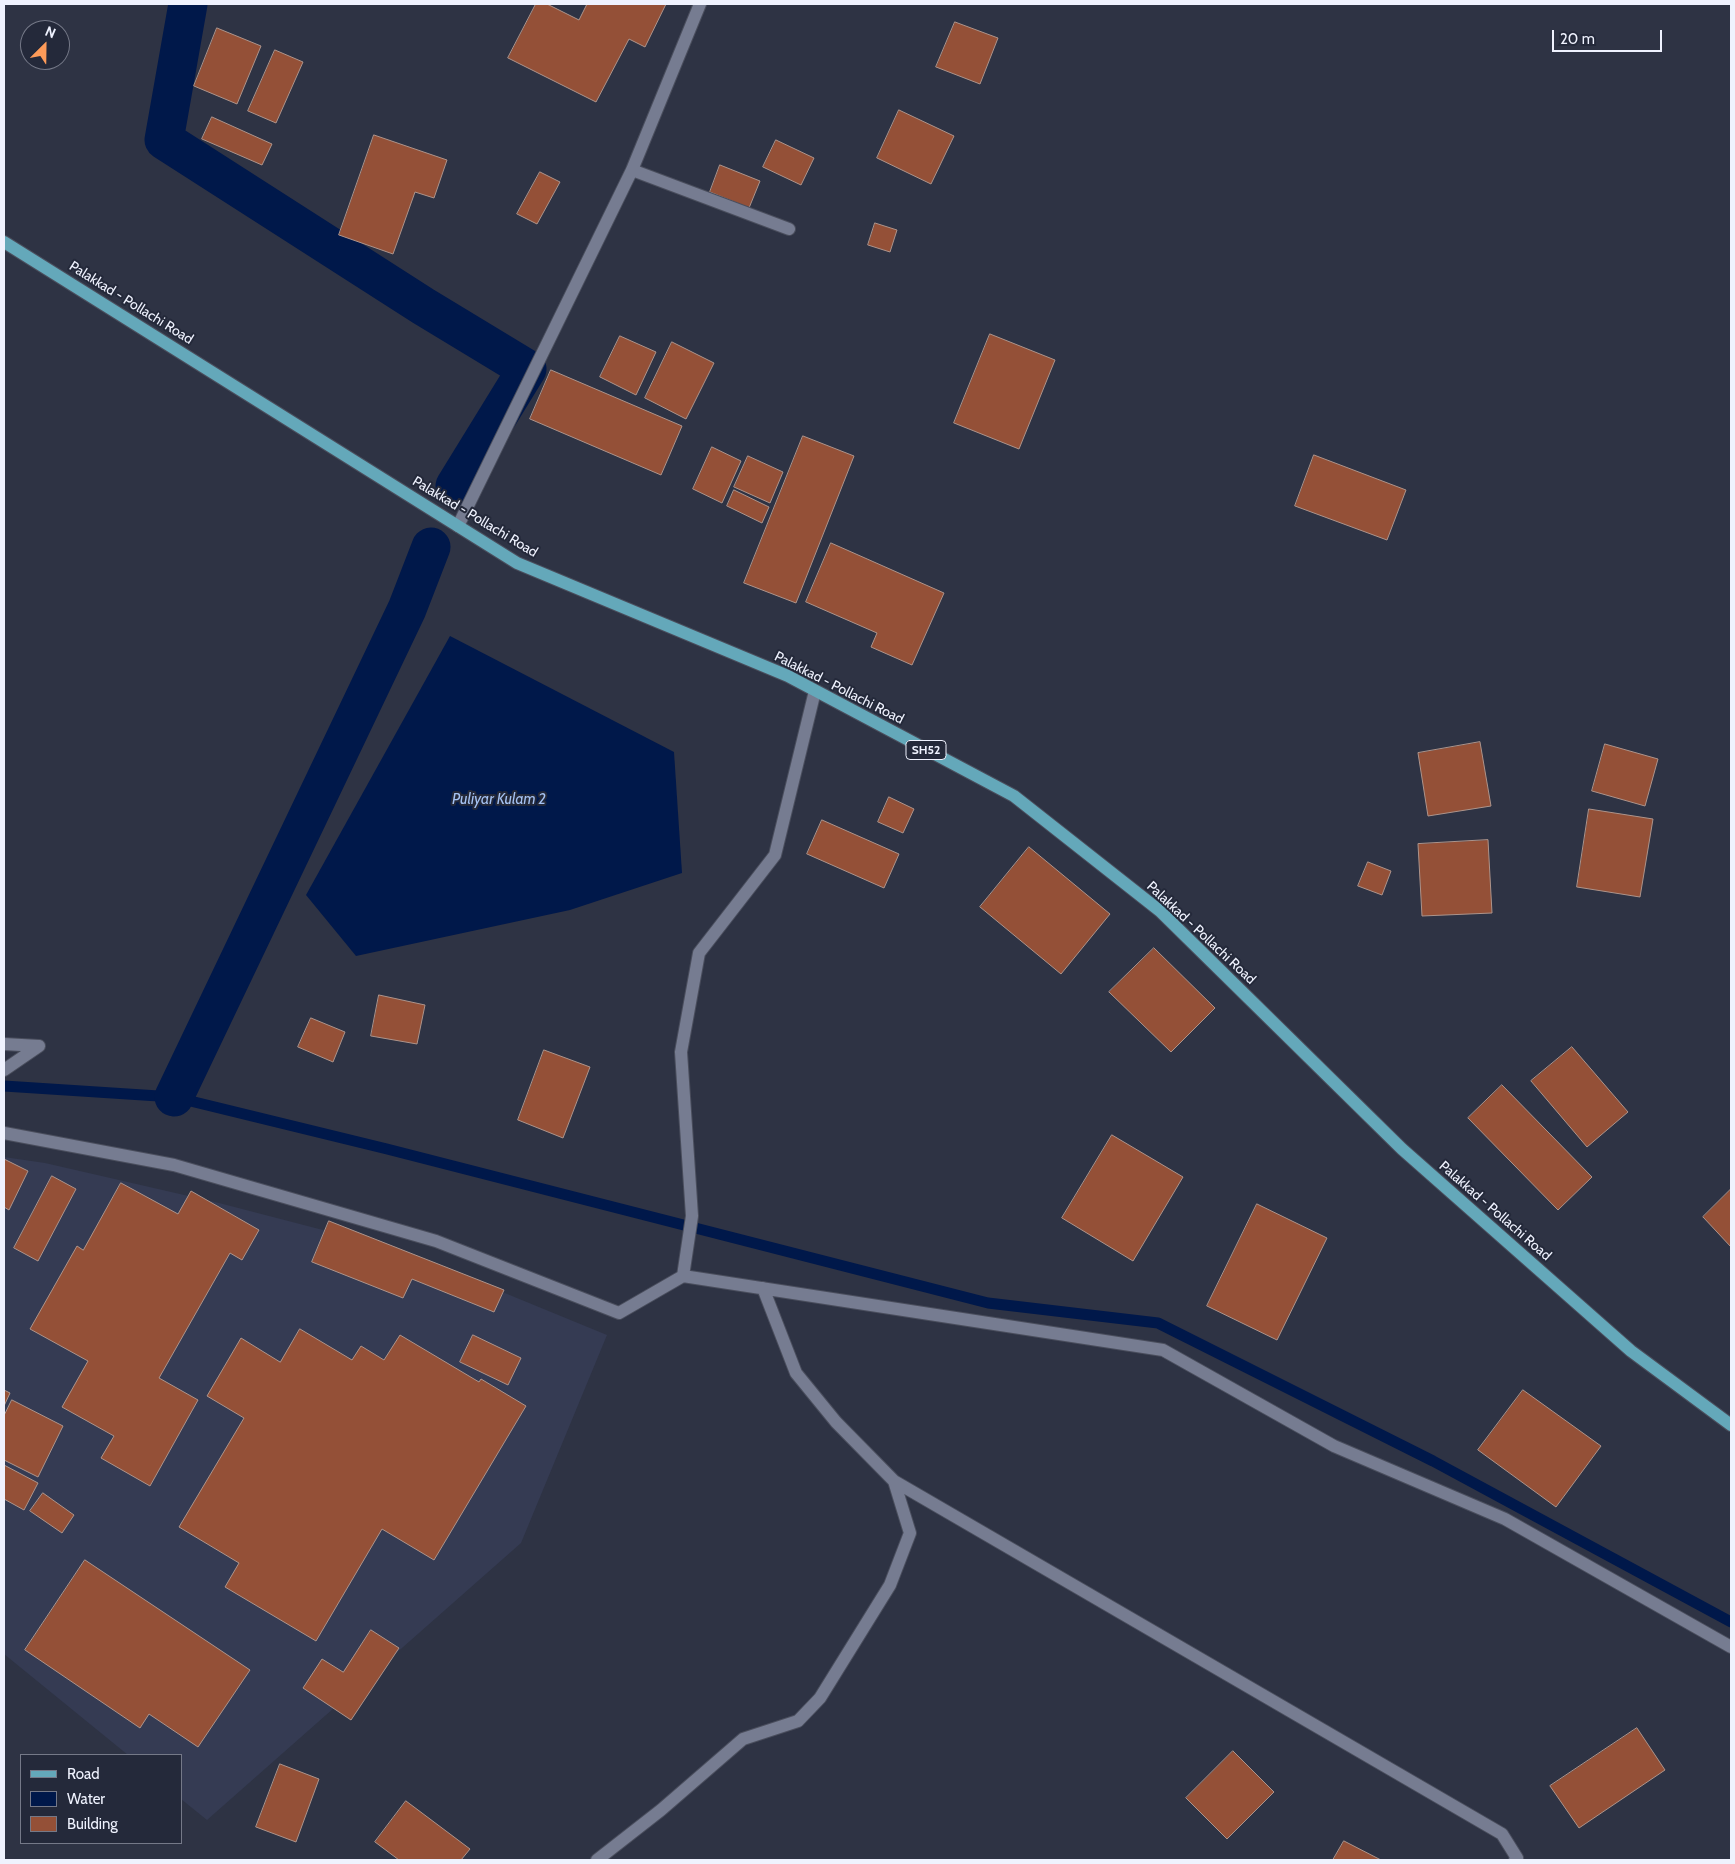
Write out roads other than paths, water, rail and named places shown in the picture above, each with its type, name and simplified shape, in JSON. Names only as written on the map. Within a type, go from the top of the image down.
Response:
[{"type":"main road","name":"Palakkad - Pollachi Road","points":[[4,242],[517,563],[788,676],[1014,796],[1160,911],[1402,1150],[1631,1351],[1731,1425]]},
{"type":"street","points":[[458,526],[632,170],[700,4]]},
{"type":"street","points":[[632,170],[789,229]]},
{"type":"street","points":[[683,1276],[692,1216],[681,1052],[699,953],[774,855],[815,691]]},
{"type":"street","points":[[4,1044],[39,1046],[4,1070]]},
{"type":"street","points":[[4,1133],[174,1165],[249,1186],[436,1241],[619,1313],[683,1276],[1163,1350],[1334,1446],[1504,1519],[1731,1647]]},
{"type":"street","points":[[763,1288],[796,1373],[836,1422],[894,1481],[1502,1834],[1517,1858],[1515,1860]]},
{"type":"street","points":[[597,1860],[661,1810],[743,1739],[798,1721],[820,1698],[890,1585],[910,1532],[894,1481]]},
{"type":"water","name":"Puliyar Kulam 2","points":[[450,636],[674,752],[682,873],[570,910],[356,956],[306,895]]},
{"type":"waterway","points":[[188,4],[164,140],[423,306],[527,369],[455,486]]},
{"type":"waterway","points":[[174,1097],[407,609],[431,547]]},
{"type":"waterway","points":[[4,1086],[174,1097],[387,1149],[988,1303],[1158,1323],[1433,1461],[1731,1622]]}]
